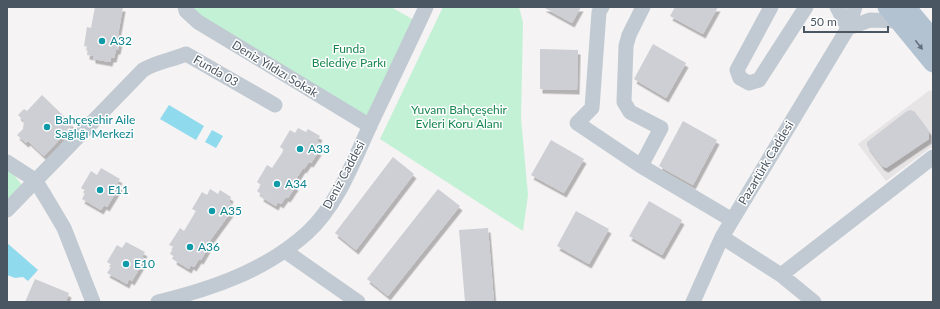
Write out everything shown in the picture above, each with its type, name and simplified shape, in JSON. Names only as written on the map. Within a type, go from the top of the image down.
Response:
[{"type":"main road","points":[[887,7],[903,14],[933,39]]},
{"type":"main road","points":[[903,14],[933,63]]},
{"type":"street","name":"Deniz Yıldızı Sokak","points":[[185,7],[186,11],[198,22],[370,126]]},
{"type":"street","name":"Deniz Caddesi","points":[[158,302],[200,292],[243,275],[285,251],[308,233],[325,211],[345,179],[426,7]]},
{"type":"street","points":[[602,7],[600,12],[592,108],[577,123],[641,166],[732,220]]},
{"type":"street","points":[[641,166],[661,128],[630,112],[624,102],[626,46],[629,35],[643,7]]},
{"type":"street","points":[[771,7],[737,70],[740,78],[749,83],[759,80],[806,7]]},
{"type":"street","points":[[837,7],[848,28],[870,20],[903,14]]},
{"type":"street","name":"Pazartürk Caddesi","points":[[692,302],[722,237],[848,28],[855,7]]},
{"type":"street","name":"Funda 03","points":[[7,210],[143,70],[154,64],[186,54],[274,105]]},
{"type":"street","points":[[781,275],[933,157]]},
{"type":"street","points":[[7,162],[35,180],[64,228],[93,302]]},
{"type":"street","points":[[722,237],[781,275],[814,302]]},
{"type":"street","points":[[285,251],[358,302]]},
{"type":"shaded area","points":[[930,90],[933,93],[933,146],[886,181],[858,144]]},
{"type":"green space","name":"Funda Belediye Parkı","points":[[185,7],[391,7],[419,23],[370,126]]},
{"type":"green space","name":"Yuvam Bahçeşehir Evleri Koru Alanı","points":[[443,7],[519,7],[523,23],[521,118],[528,195],[523,231],[380,139]]},
{"type":"green space","points":[[7,166],[22,185],[7,201]]},
{"type":"water","points":[[169,105],[204,126],[196,140],[160,119]]},
{"type":"water","points":[[212,130],[223,136],[216,148],[205,142]]},
{"type":"water","points":[[7,243],[38,270],[28,281],[23,277],[15,278],[7,275]]},
{"type":"building","name":"A32","points":[[95,7],[123,7],[118,35],[121,36],[118,50],[116,50],[114,58],[111,58],[110,62],[93,59],[93,56],[87,55],[88,47],[84,46],[87,27],[91,28]]},
{"type":"building","points":[[543,7],[581,7],[572,23]]},
{"type":"building","points":[[675,7],[718,7],[703,34],[670,16]]},
{"type":"building","points":[[653,44],[686,63],[666,98],[634,79]]},
{"type":"building","points":[[540,49],[578,50],[577,90],[540,89]]},
{"type":"building","name":"Bahçeşehir Aile Sağlığı Merkezi","points":[[42,95],[73,125],[44,156],[28,141],[26,143],[17,135],[23,129],[24,121],[18,115],[24,109],[27,111]]},
{"type":"building","points":[[911,110],[915,112],[929,131],[929,139],[886,168],[882,166],[867,146],[867,142],[907,111]]},
{"type":"building","points":[[683,121],[717,140],[693,185],[659,166]]},
{"type":"building","points":[[298,128],[306,132],[308,129],[320,136],[317,141],[320,143],[316,149],[319,151],[311,163],[309,162],[304,169],[303,168],[293,184],[296,186],[288,198],[286,197],[281,204],[278,202],[276,206],[261,197],[262,195],[257,191],[261,185],[257,182],[267,165],[272,168],[284,150],[280,147],[290,130],[295,133]]},
{"type":"building","points":[[551,140],[584,159],[564,193],[531,175]]},
{"type":"building","points":[[393,157],[414,174],[356,250],[335,233]]},
{"type":"building","name":"E11","points":[[101,168],[120,179],[117,184],[120,186],[107,207],[104,205],[101,210],[82,199],[86,191],[81,188],[91,171],[97,175]]},
{"type":"building","points":[[210,189],[218,194],[220,190],[231,197],[229,202],[232,204],[228,210],[231,212],[206,246],[208,248],[201,260],[199,259],[194,267],[191,265],[189,269],[174,260],[175,257],[170,254],[174,247],[169,245],[180,228],[184,231],[196,211],[192,209],[202,192],[207,195]]},
{"type":"building","points":[[438,189],[460,206],[388,296],[367,279]]},
{"type":"building","points":[[649,201],[682,220],[662,255],[629,236]]},
{"type":"building","points":[[576,211],[609,229],[589,264],[557,246]]},
{"type":"building","points":[[488,228],[494,302],[465,302],[459,230]]},
{"type":"building","name":"E10","points":[[126,242],[145,252],[142,257],[145,259],[132,281],[129,279],[127,284],[107,273],[112,265],[107,262],[117,245],[122,248]]},
{"type":"building","points":[[35,279],[69,293],[66,302],[25,302]]},
{"type":"place","name":"A32","points":[[102,41]]},
{"type":"place","name":"Bahçeşehir Aile Sağlığı Merkezi","points":[[47,127]]},
{"type":"place","name":"A33","points":[[300,149]]},
{"type":"place","name":"A34","points":[[277,184]]},
{"type":"place","name":"E11","points":[[100,190]]},
{"type":"place","name":"A35","points":[[212,211]]},
{"type":"place","name":"A36","points":[[190,247]]},
{"type":"place","name":"E10","points":[[126,264]]}]
